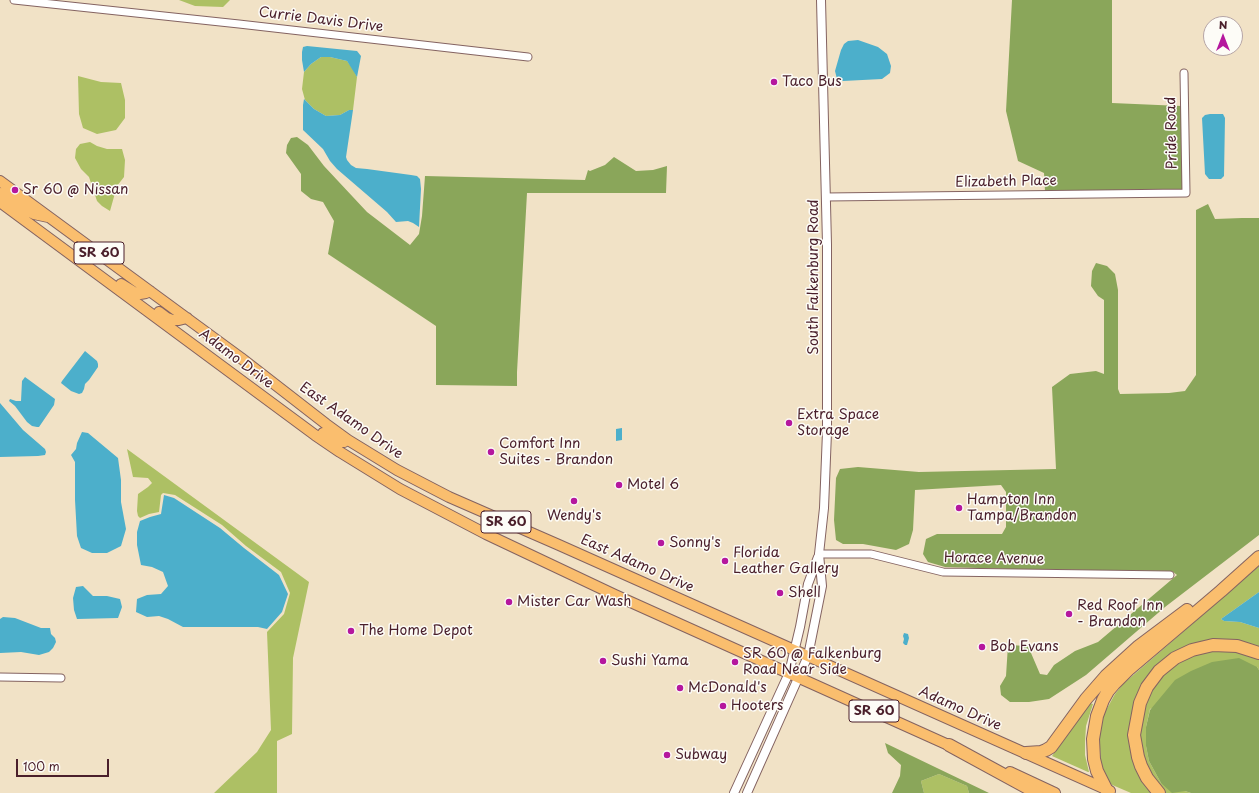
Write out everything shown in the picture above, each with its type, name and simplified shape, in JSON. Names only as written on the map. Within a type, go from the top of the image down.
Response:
[{"type":"highway","points":[[1026,753],[1041,752],[1051,747],[1086,699],[1106,676],[1119,664],[1163,628],[1255,560]]},
{"type":"highway","points":[[1109,792],[1097,771],[1094,759],[1093,739],[1097,716],[1103,700],[1108,692],[1128,670],[1255,560]]},
{"type":"highway","points":[[1159,793],[1147,778],[1138,756],[1134,735],[1140,703],[1147,686],[1159,670],[1175,658],[1192,650],[1219,645],[1237,646],[1259,653]]},
{"type":"highway","points":[[949,745],[1037,793]]},
{"type":"main road","name":"SR 60","points":[[0,181],[150,291]]},
{"type":"main road","points":[[0,193],[22,208],[34,214],[52,218]]},
{"type":"main road","name":"Adamo Drive","points":[[0,202],[340,452],[400,489],[486,534],[615,595],[789,672]]},
{"type":"main road","points":[[101,276],[118,282],[140,294],[150,291]]},
{"type":"main road","name":"East Adamo Drive","points":[[150,291],[348,440],[397,470],[433,489],[795,650]]},
{"type":"main road","points":[[145,309],[153,308],[172,320],[186,318]]},
{"type":"main road","points":[[250,387],[262,389],[335,440],[344,442],[348,440]]},
{"type":"main road","points":[[340,452],[352,454],[416,490],[424,492],[433,489]]},
{"type":"main road","name":"Adamo Drive","points":[[795,650],[1026,753],[1109,792]]},
{"type":"main road","name":"SR 60","points":[[789,672],[799,678],[1055,793]]},
{"type":"street","name":"Currie Davis Drive","points":[[14,0],[239,24],[528,58]]},
{"type":"street","name":"South Falkenburg Road","points":[[748,793],[808,656],[822,586],[820,554],[824,508],[827,432],[826,197],[821,0]]},
{"type":"street","name":"Pride Road","points":[[1184,74],[1186,193]]},
{"type":"street","name":"Elizabeth Place","points":[[826,197],[1186,193]]},
{"type":"street","name":"South Falkenburg Road","points":[[734,793],[789,672],[795,650],[808,584],[820,554]]},
{"type":"street","name":"Horace Avenue","points":[[820,554],[871,554],[943,572],[1170,575]]},
{"type":"street","points":[[0,678],[61,678]]},
{"type":"green space","points":[[179,0],[230,0],[223,7],[195,6]]},
{"type":"green space","points":[[1012,0],[1112,0],[1112,103],[1181,106],[1183,189],[1045,191],[1044,173],[1018,161],[1006,111]]},
{"type":"green space","points":[[321,57],[330,57],[347,61],[353,69],[357,77],[353,110],[349,110],[340,115],[326,116],[314,109],[305,100],[302,89],[304,72],[311,64]]},
{"type":"green space","points":[[78,76],[101,82],[121,83],[125,100],[125,118],[116,130],[97,134],[83,128],[79,114]]},
{"type":"green space","points":[[297,137],[308,145],[324,166],[367,212],[410,245],[419,234],[425,176],[585,180],[588,170],[590,171],[605,165],[614,157],[636,171],[653,170],[667,166],[666,193],[527,193],[517,386],[436,385],[436,326],[328,254],[334,221],[323,202],[311,199],[301,191],[301,174],[286,153],[287,145],[291,138]]},
{"type":"green space","points":[[90,142],[107,149],[122,149],[125,160],[124,177],[117,186],[110,211],[97,201],[89,177],[81,169],[75,158],[76,149],[80,144]]},
{"type":"green space","points":[[1208,204],[1215,219],[1259,218],[1259,535],[1165,607],[1086,675],[1049,699],[1029,702],[1010,702],[1001,695],[1000,686],[1006,676],[1008,645],[1028,646],[1040,674],[1047,675],[1054,665],[1075,651],[1098,642],[1177,575],[1172,571],[945,567],[928,562],[923,554],[926,539],[937,534],[1002,534],[1006,527],[1006,492],[1001,485],[915,490],[913,530],[909,544],[896,550],[863,544],[843,544],[836,540],[834,520],[836,478],[840,469],[858,467],[919,472],[1056,469],[1052,387],[1070,374],[1096,371],[1104,374],[1104,300],[1098,296],[1091,286],[1092,271],[1096,263],[1107,266],[1115,274],[1118,290],[1118,389],[1120,394],[1169,393],[1185,391],[1196,375],[1196,210]]},
{"type":"green space","points":[[127,449],[309,582],[293,658],[292,734],[277,741],[277,793],[214,793],[257,752],[271,730],[267,632],[284,614],[290,593],[281,572],[246,546],[222,525],[175,495],[163,493],[161,495],[159,512],[140,518],[137,511],[138,494],[152,483],[148,478],[133,477]]},
{"type":"green space","points":[[1259,566],[1259,592],[1221,619],[1224,621],[1240,622],[1259,628],[1259,649],[1253,646],[1174,655],[1132,723],[1155,793],[1131,793],[1110,784],[1101,763],[1099,734],[1105,712],[1115,694],[1123,684]]},
{"type":"green space","points":[[1211,648],[1259,656],[1259,670],[1257,667],[1150,709],[1146,727],[1146,746],[1149,761],[1161,783],[1191,793],[1162,793],[1145,766],[1138,737],[1144,701],[1171,665]]},
{"type":"green space","points":[[1239,658],[1257,667],[1259,670],[1259,793],[1191,793],[1185,791],[1172,793],[1161,783],[1149,761],[1146,746],[1146,727],[1150,710],[1175,680],[1212,662]]},
{"type":"green space","points":[[1090,703],[1093,704],[1086,726],[1085,742],[1085,755],[1088,772],[1052,756]]},
{"type":"green space","points":[[885,743],[989,793],[969,793],[967,786],[939,774],[921,781],[924,793],[892,793],[900,776],[901,765],[888,753]]},
{"type":"green space","points":[[939,774],[967,786],[969,793],[924,793],[921,781]]},
{"type":"water","points":[[858,40],[878,47],[887,54],[891,66],[890,73],[882,79],[843,81],[837,79],[835,71],[844,44],[848,41]]},
{"type":"water","points":[[307,46],[357,51],[361,56],[357,77],[347,61],[330,57],[321,57],[311,64],[304,72],[302,52],[303,47]]},
{"type":"water","points":[[304,99],[314,109],[326,116],[340,115],[349,110],[353,110],[346,157],[351,165],[356,168],[417,176],[420,179],[421,189],[419,227],[408,221],[396,222],[387,212],[337,169],[323,149],[303,130]]},
{"type":"water","points":[[1223,114],[1225,118],[1224,176],[1221,179],[1209,179],[1205,174],[1202,118],[1205,115]]},
{"type":"water","points":[[85,351],[97,361],[98,367],[85,384],[82,393],[79,394],[71,391],[61,383]]},
{"type":"water","points":[[25,377],[55,399],[54,405],[39,427],[32,426],[27,422],[15,406],[9,401],[10,399],[21,401],[22,381]]},
{"type":"water","points":[[0,403],[23,430],[45,449],[45,455],[0,457]]},
{"type":"water","points":[[622,428],[622,440],[616,441],[616,429]]},
{"type":"water","points":[[82,432],[88,433],[118,458],[121,480],[121,502],[126,529],[121,546],[107,553],[92,553],[81,548],[77,536],[75,462],[71,455],[76,449]]},
{"type":"water","points":[[164,495],[174,498],[220,528],[279,575],[288,594],[282,612],[267,629],[258,627],[183,627],[159,616],[147,617],[136,612],[137,599],[147,595],[161,594],[168,586],[163,572],[152,567],[141,565],[137,545],[137,532],[140,521],[161,514]]},
{"type":"water","points":[[83,586],[93,596],[107,596],[120,599],[122,607],[118,618],[77,619],[74,610],[73,598],[76,587]]},
{"type":"water","points":[[1259,592],[1259,628],[1240,622],[1224,621],[1221,619]]},
{"type":"water","points":[[3,617],[15,618],[41,628],[50,628],[51,634],[55,638],[56,642],[53,648],[49,652],[39,655],[21,652],[0,653],[0,619]]},
{"type":"water","points":[[904,633],[908,634],[909,638],[907,645],[903,643]]},
{"type":"place","name":"Taco Bus","points":[[774,82]]},
{"type":"place","name":"Sr 60 @ Nissan","points":[[15,190]]},
{"type":"place","name":"Extra Space Storage","points":[[789,423]]},
{"type":"place","name":"Comfort Inn Suites - Brandon","points":[[491,452]]},
{"type":"place","name":"Motel 6","points":[[619,485]]},
{"type":"place","name":"Wendy's","points":[[574,501]]},
{"type":"place","name":"Hampton Inn Tampa/Brandon","points":[[959,508]]},
{"type":"place","name":"Sonny's","points":[[661,543]]},
{"type":"place","name":"Florida Leather Gallery","points":[[725,561]]},
{"type":"place","name":"Shell","points":[[780,593]]},
{"type":"place","name":"Mister Car Wash","points":[[509,602]]},
{"type":"place","name":"Red Roof Inn - Brandon","points":[[1069,614]]},
{"type":"place","name":"The Home Depot","points":[[351,631]]},
{"type":"place","name":"Bob Evans","points":[[982,647]]},
{"type":"place","name":"Sushi Yama","points":[[603,661]]},
{"type":"place","name":"SR 60 @ Falkenburg Road Near Side","points":[[735,662]]},
{"type":"place","name":"McDonald's","points":[[680,688]]},
{"type":"place","name":"Hooters","points":[[723,706]]},
{"type":"place","name":"Subway","points":[[667,755]]}]
